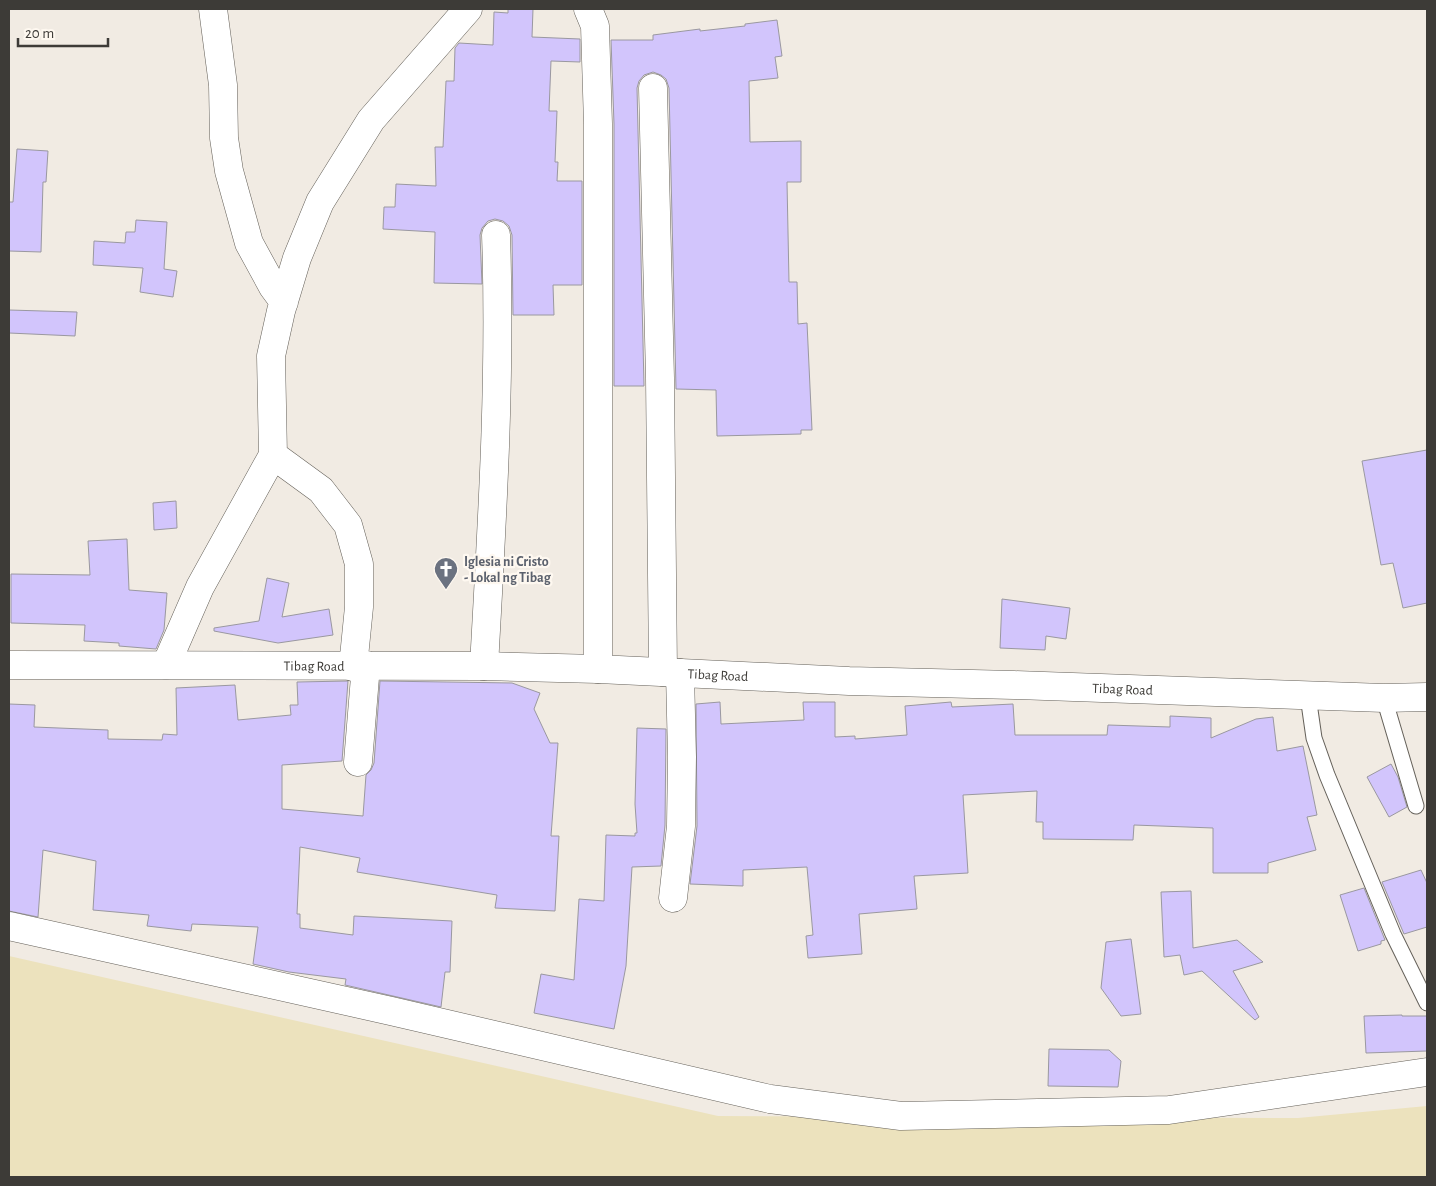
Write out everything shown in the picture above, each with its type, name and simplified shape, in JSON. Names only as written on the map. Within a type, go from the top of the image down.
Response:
[{"type":"street","points":[[213,9],[223,85],[224,138],[228,171],[249,244],[273,287],[284,302]]},
{"type":"street","points":[[166,665],[200,587],[273,455],[270,356],[297,258],[320,202],[371,120],[468,9]]},
{"type":"street","points":[[588,9],[595,26],[598,124],[598,669]]},
{"type":"street","points":[[653,88],[660,378],[671,673],[682,757],[681,826],[673,898]]},
{"type":"street","points":[[484,666],[496,428],[498,277],[496,235]]},
{"type":"street","points":[[273,455],[321,490],[348,525],[360,564],[358,762]]},
{"type":"street","name":"Tibag Road","points":[[9,665],[484,666],[598,669],[849,682],[1014,685],[1384,698],[1427,697]]},
{"type":"street","points":[[9,926],[391,1011],[770,1099],[901,1116],[1169,1110],[1427,1072]]},
{"type":"lane","points":[[1308,696],[1314,738],[1327,775],[1393,934],[1427,1003]]},
{"type":"lane","points":[[1384,698],[1416,806]]},
{"type":"sand","points":[[9,956],[718,1116],[1298,1118],[1427,1106],[1427,1177],[9,1177]]},
{"type":"building","points":[[508,9],[533,9],[532,37],[580,39],[580,62],[551,61],[549,111],[557,111],[555,162],[558,162],[557,181],[582,181],[582,285],[553,285],[554,315],[513,315],[512,235],[509,226],[503,221],[495,219],[488,221],[482,228],[480,235],[482,284],[434,283],[435,232],[383,229],[384,207],[395,207],[396,184],[436,186],[435,147],[443,147],[446,81],[454,81],[455,48],[459,43],[493,45],[494,12],[508,13]]},
{"type":"building","points":[[777,20],[782,56],[775,57],[778,78],[749,81],[750,142],[801,141],[801,182],[787,182],[789,282],[797,282],[798,324],[807,323],[812,430],[801,430],[801,434],[717,436],[716,390],[676,389],[669,88],[666,79],[653,72],[644,75],[639,81],[637,88],[644,386],[614,386],[614,124],[611,40],[653,40],[653,35],[745,26],[745,24]]},
{"type":"building","points":[[17,149],[48,151],[46,182],[43,182],[41,252],[9,251],[9,202],[13,202]]},
{"type":"building","points":[[136,220],[167,222],[164,269],[177,271],[173,297],[140,292],[143,268],[93,265],[94,241],[125,243],[126,232],[135,232]]},
{"type":"building","points":[[9,310],[77,312],[75,336],[9,333]]},
{"type":"building","points":[[1427,450],[1427,603],[1403,608],[1393,563],[1381,565],[1362,461]]},
{"type":"building","points":[[176,501],[177,528],[154,530],[153,503]]},
{"type":"building","points":[[127,539],[129,590],[167,593],[164,630],[156,649],[119,646],[119,643],[84,641],[85,625],[11,623],[11,574],[90,575],[88,541]]},
{"type":"building","points":[[267,578],[289,583],[282,617],[329,609],[333,635],[278,643],[214,631],[214,628],[259,621]]},
{"type":"building","points":[[1002,599],[1070,608],[1066,639],[1046,636],[1045,650],[1000,648]]},
{"type":"building","points":[[348,681],[342,761],[282,765],[282,809],[363,816],[366,775],[374,763],[380,681],[512,683],[540,693],[534,709],[550,743],[558,743],[551,836],[559,836],[555,911],[495,908],[497,895],[357,872],[360,858],[300,847],[297,914],[300,914],[300,928],[353,935],[354,916],[452,921],[450,972],[445,972],[441,1007],[345,985],[346,979],[289,972],[253,964],[258,927],[192,924],[191,931],[147,926],[149,915],[93,910],[96,861],[43,850],[38,917],[9,911],[9,704],[35,705],[34,727],[108,730],[108,739],[162,740],[163,734],[177,735],[176,688],[235,685],[238,720],[291,715],[290,705],[298,705],[297,682]]},
{"type":"building","points":[[720,702],[721,724],[804,720],[803,702],[835,702],[835,737],[855,736],[855,739],[907,735],[905,706],[951,702],[952,707],[1013,704],[1015,735],[1107,735],[1108,725],[1170,727],[1170,716],[1211,718],[1211,738],[1256,719],[1273,717],[1277,751],[1303,746],[1317,815],[1307,817],[1316,850],[1268,863],[1268,873],[1213,873],[1213,828],[1134,825],[1133,840],[1043,839],[1043,822],[1036,822],[1037,791],[963,795],[968,873],[914,876],[917,909],[859,914],[862,954],[808,958],[806,936],[813,935],[807,867],[743,870],[743,886],[690,884],[697,826],[696,704]]},
{"type":"building","points":[[637,728],[666,729],[665,825],[661,866],[632,867],[626,966],[614,1029],[534,1013],[541,974],[574,980],[579,899],[604,901],[606,835],[635,836],[635,833],[637,833],[635,804]]},
{"type":"building","points":[[1391,764],[1398,777],[1407,807],[1389,817],[1367,777]]},
{"type":"building","points":[[1421,870],[1427,883],[1427,927],[1404,934],[1382,882]]},
{"type":"building","points":[[1364,888],[1385,940],[1381,941],[1381,944],[1358,951],[1340,895]]},
{"type":"building","points":[[1191,891],[1193,948],[1237,940],[1263,962],[1233,971],[1259,1017],[1255,1020],[1202,971],[1184,975],[1180,955],[1164,957],[1161,892]]},
{"type":"building","points":[[1131,939],[1141,1014],[1121,1016],[1101,988],[1106,942]]},
{"type":"building","points":[[1364,1016],[1427,1016],[1427,1051],[1366,1053]]},
{"type":"building","points":[[1049,1049],[1109,1050],[1121,1061],[1118,1087],[1048,1086]]},
{"type":"place","name":"Iglesia ni Cristo - Lokal ng Tibag","points":[[446,590]]}]
